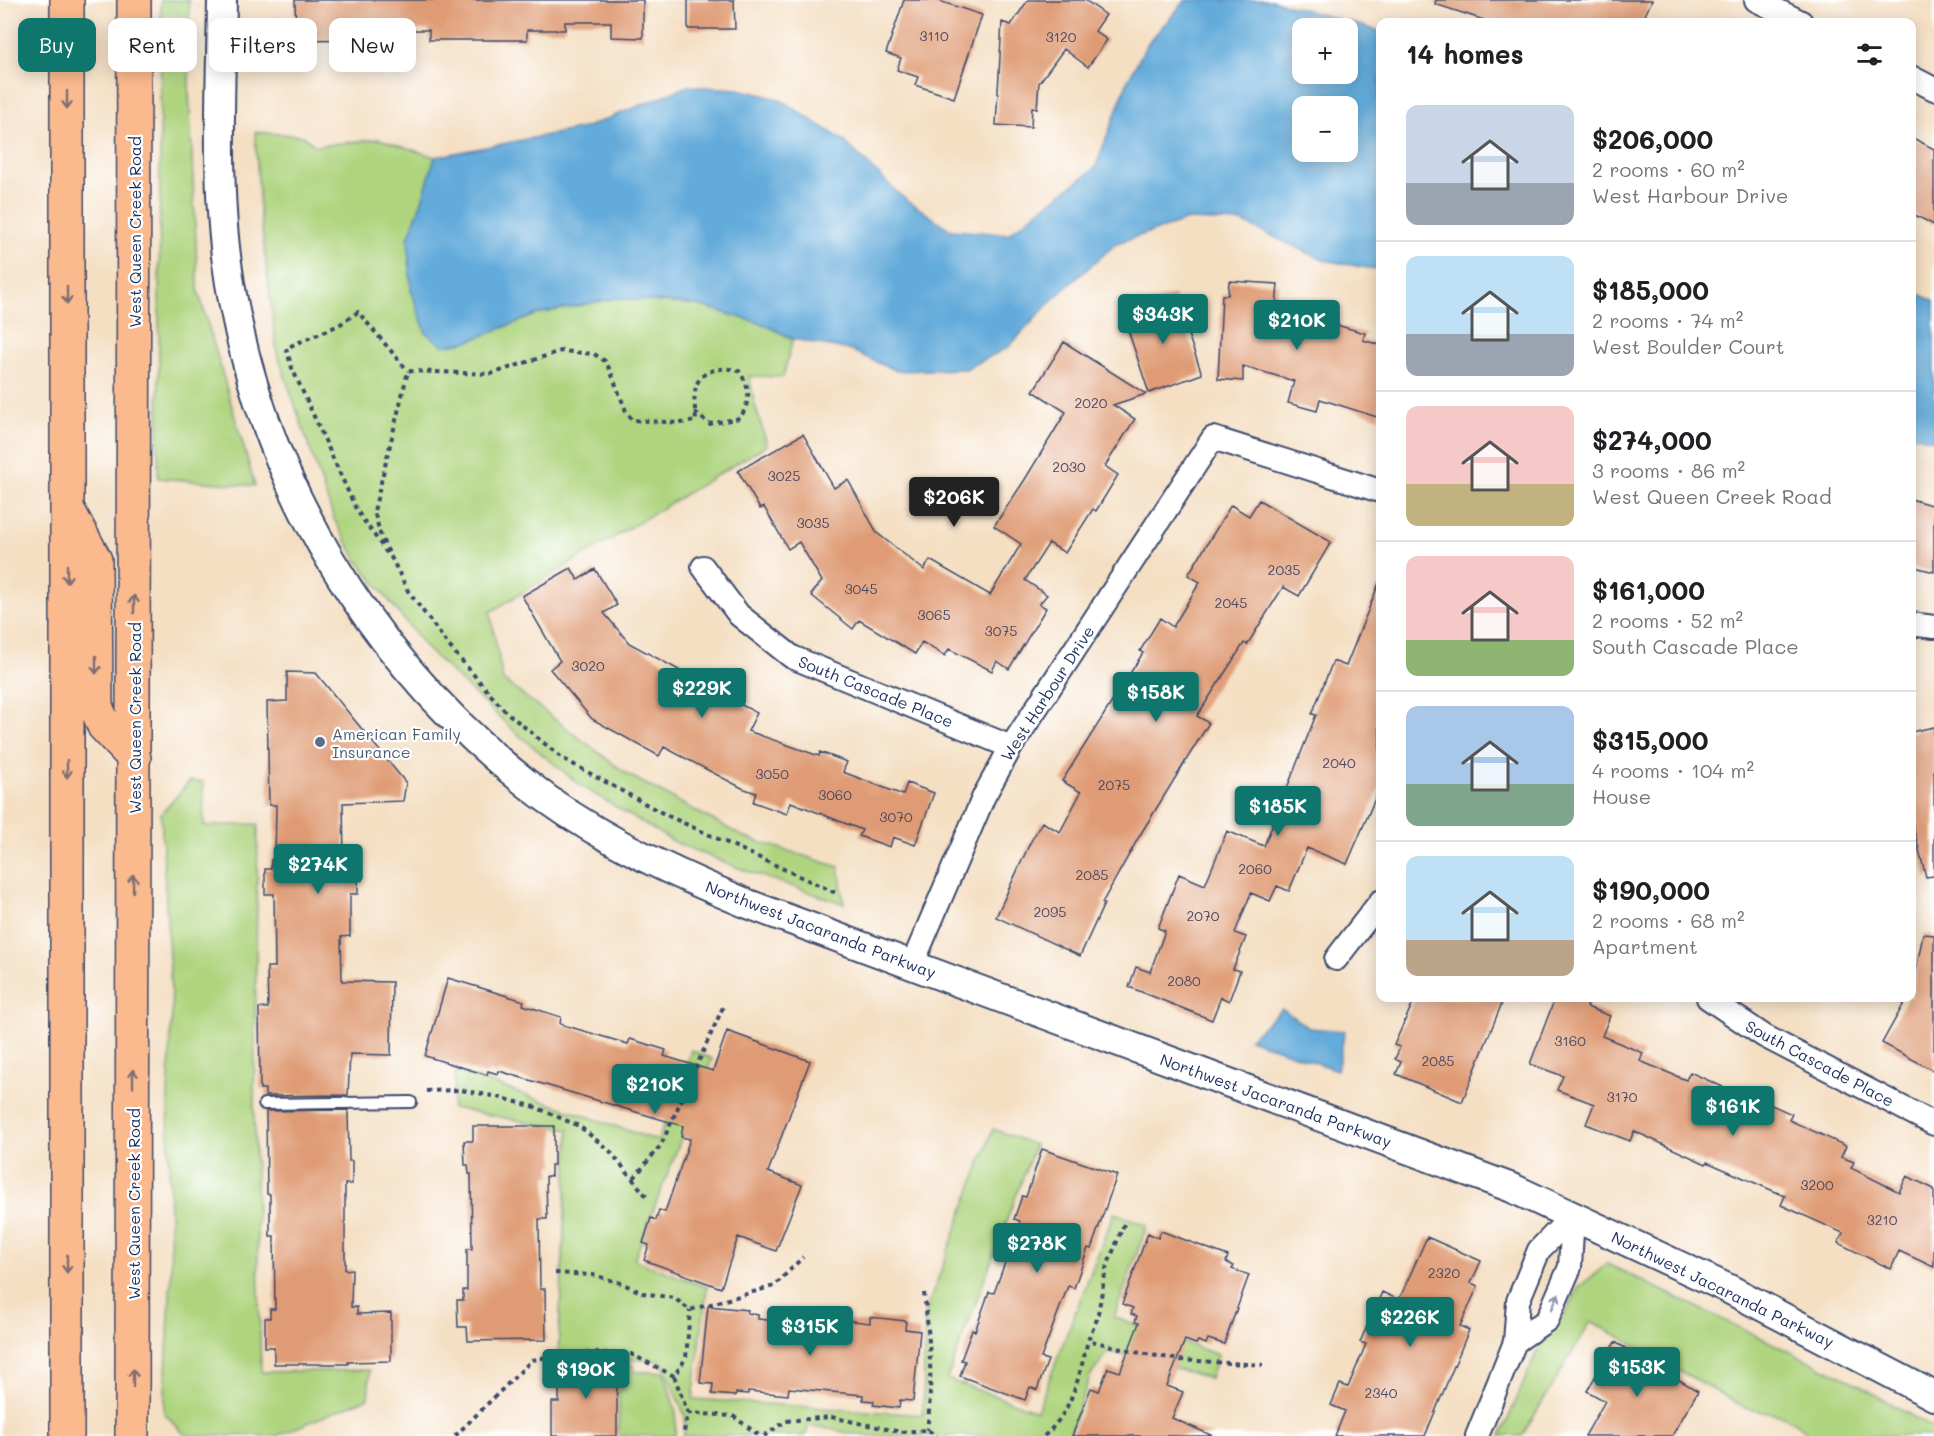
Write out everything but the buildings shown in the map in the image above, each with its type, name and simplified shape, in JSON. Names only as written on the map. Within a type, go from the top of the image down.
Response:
[{"type":"main road","points":[[67,0],[67,1436]]},
{"type":"main road","name":"West Queen Creek Road","points":[[132,1436],[134,0]]},
{"type":"main road","points":[[67,509],[95,560],[96,706],[104,726],[134,758]]},
{"type":"street","name":"Northwest Jacaranda Parkway","points":[[222,0],[220,142],[225,243],[242,340],[258,397],[290,483],[315,536],[345,584],[384,641],[472,738],[549,800],[597,831],[686,878],[1512,1188],[1727,1288],[1934,1396]]},
{"type":"street","points":[[1756,0],[1793,18]]},
{"type":"street","points":[[1916,80],[1934,89]]},
{"type":"street","name":"West Harbour Drive","points":[[912,964],[984,796],[1011,747],[1213,438],[1376,489]]},
{"type":"street","name":"South Cascade Place","points":[[703,567],[739,615],[792,657],[1011,747]]},
{"type":"street","points":[[1916,625],[1934,627]]},
{"type":"street","points":[[1336,959],[1376,907]]},
{"type":"street","name":"South Cascade Place","points":[[1714,1002],[1764,1036],[1934,1124]]},
{"type":"street","points":[[1515,1342],[1547,1320],[1570,1267],[1573,1215]]},
{"type":"street","points":[[1477,1436],[1515,1342],[1518,1301],[1539,1250],[1573,1215]]},
{"type":"lane","points":[[264,1104],[411,1102]]},
{"type":"path","points":[[395,564],[357,511],[292,368],[286,348],[339,325],[358,312],[408,371],[490,374],[561,351],[594,354],[605,361],[632,420],[681,423],[696,421],[694,397],[697,381],[704,374],[728,368],[739,371],[749,392],[747,406],[740,418],[710,424],[695,412]]},
{"type":"path","points":[[408,371],[374,511],[381,537],[408,591],[463,663],[505,711],[562,758],[664,813],[836,893]]},
{"type":"path","points":[[634,1178],[661,1145],[724,1005]]},
{"type":"path","points":[[421,1091],[461,1090],[535,1107],[579,1126],[610,1151],[648,1198]]},
{"type":"path","points":[[1044,1436],[1058,1424],[1076,1390],[1088,1340],[1097,1319],[1106,1269],[1124,1224]]},
{"type":"path","points":[[690,1310],[774,1286],[803,1257]]},
{"type":"path","points":[[555,1273],[592,1275],[621,1283],[643,1293],[674,1298],[690,1310]]},
{"type":"path","points":[[924,1293],[931,1343],[931,1395],[927,1430]]},
{"type":"path","points":[[674,1376],[686,1358],[690,1310]]},
{"type":"path","points":[[1088,1340],[1180,1360],[1263,1365]]},
{"type":"path","points":[[455,1436],[532,1360],[576,1352],[632,1354],[674,1376],[688,1413],[683,1436]]},
{"type":"path","points":[[688,1413],[733,1416],[762,1436],[786,1421],[831,1416],[907,1434],[927,1430],[937,1436]]},
{"type":"green space","points":[[161,0],[189,0],[189,18],[161,18]]},
{"type":"green space","points":[[161,72],[189,72],[198,290],[255,486],[158,478]]},
{"type":"green space","points":[[255,132],[303,136],[316,146],[379,139],[435,157],[408,238],[411,290],[426,333],[469,341],[538,314],[616,298],[698,305],[763,324],[793,339],[783,377],[749,376],[767,445],[490,612],[503,680],[627,774],[744,837],[839,867],[844,904],[741,869],[674,842],[581,786],[514,731],[428,650],[357,560],[334,519],[277,353],[260,213]]},
{"type":"green space","points":[[190,781],[203,782],[204,826],[258,824],[254,1107],[261,1372],[370,1370],[368,1398],[276,1436],[186,1436],[164,1413],[171,1277],[168,1098],[172,1009],[161,814]]},
{"type":"green space","points":[[691,1050],[712,1059],[634,1260],[707,1287],[693,1399],[923,1415],[925,1314],[993,1129],[1035,1145],[947,1379],[1037,1411],[1114,1213],[1147,1225],[1114,1317],[1218,1355],[1210,1378],[1109,1351],[1090,1376],[1069,1436],[863,1436],[809,1425],[805,1436],[684,1436],[685,1416],[661,1361],[558,1356],[569,1130],[452,1108],[456,1071],[658,1141]]},
{"type":"green space","points":[[1607,1264],[1855,1383],[1934,1429],[1934,1436],[1807,1436],[1805,1430],[1784,1416],[1748,1409],[1591,1321],[1522,1436],[1501,1436],[1538,1349],[1567,1310],[1579,1287]]},
{"type":"green space","points":[[619,1363],[632,1364],[634,1372],[664,1372],[676,1413],[675,1436],[619,1436]]},
{"type":"water","points":[[1186,0],[1271,0],[1334,18],[1292,18],[1292,84],[1358,84],[1358,25],[1376,30],[1376,269],[1323,260],[1242,222],[1188,220],[1117,243],[1052,300],[1009,347],[966,369],[896,371],[850,350],[793,339],[763,324],[698,305],[616,298],[538,314],[469,341],[444,346],[426,333],[411,290],[408,238],[435,157],[584,128],[688,86],[739,89],[779,99],[843,140],[901,196],[951,230],[1008,234],[1095,168],[1128,80],[1147,44]]},
{"type":"water","points":[[1916,292],[1934,301],[1934,440],[1916,436]]},
{"type":"water","points":[[1282,1009],[1309,1028],[1345,1031],[1337,1070],[1249,1039]]},
{"type":"place","name":"American Family Insurance","points":[[320,742]]}]
